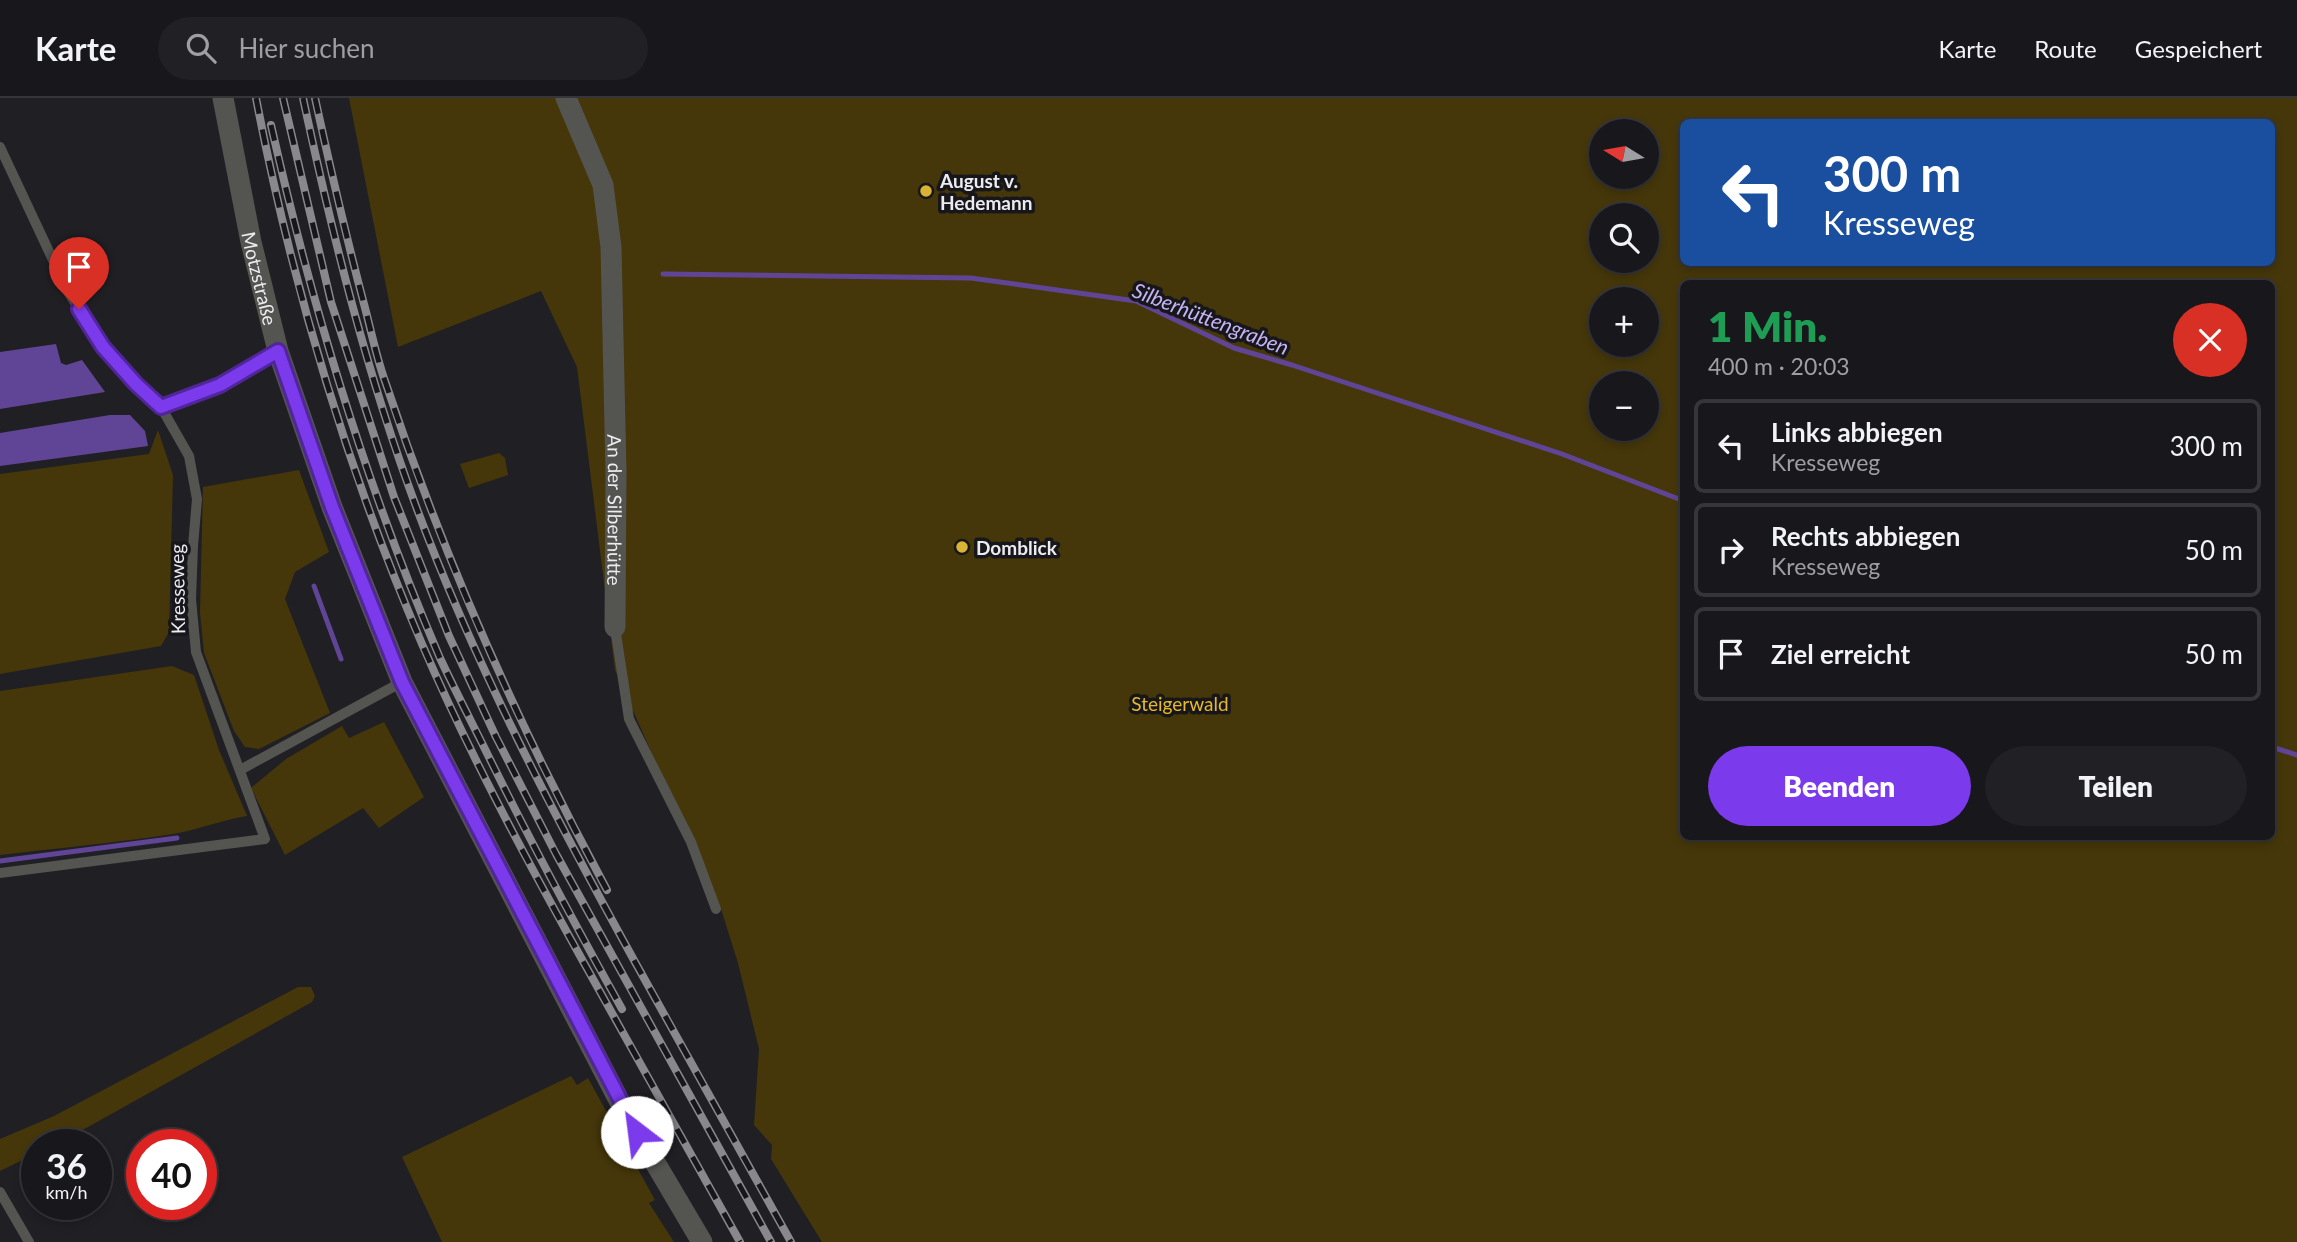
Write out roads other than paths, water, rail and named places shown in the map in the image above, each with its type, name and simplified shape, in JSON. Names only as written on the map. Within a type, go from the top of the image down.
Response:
[{"type":"street","name":"Motzstraße","points":[[222,98],[251,242],[278,351],[332,507],[402,682],[624,1110],[702,1242]]},
{"type":"street","name":"An der Silberhütte","points":[[565,98],[603,185],[611,247],[616,472],[615,627]]},
{"type":"lane","name":"Kresseweg","points":[[0,147],[67,290],[103,347],[161,407],[189,456],[197,499],[192,546],[191,599],[196,652],[265,839],[0,873]]},
{"type":"lane","points":[[161,407],[220,385],[278,351]]},
{"type":"lane","name":"An der Silberhütte","points":[[615,627],[629,719],[691,842],[716,909]]},
{"type":"lane","points":[[240,770],[402,682]]},
{"type":"lane","points":[[0,1192],[29,1242]]},
{"type":"waterway","name":"Silberhüttengraben","points":[[663,274],[971,278],[1136,301],[1234,348],[1562,454],[1680,499]]},
{"type":"waterway","name":"Silberhüttengraben","points":[[314,586],[341,659]]},
{"type":"waterway","name":"Silberhüttengraben","points":[[2275,748],[2297,755]]},
{"type":"waterway","name":"Silberhüttengraben","points":[[0,861],[177,838]]},
{"type":"railway","points":[[256,98],[287,238],[324,376],[369,511],[422,644],[459,725],[520,845],[740,1242]]},
{"type":"railway","points":[[283,98],[331,302],[394,497],[449,636],[496,737],[556,854],[771,1242]]},
{"type":"railway","points":[[303,98],[326,202],[367,357],[399,459],[440,568],[518,740],[575,851],[791,1242]]},
{"type":"railway","points":[[315,98],[376,353],[408,447],[458,577],[513,703],[607,890]]},
{"type":"railway","points":[[271,125],[304,261],[343,395],[413,593],[440,658],[499,777],[622,1009]]},
{"type":"place","name":"August v. Hedemann","points":[[926,191]]},
{"type":"place","name":"Domblick","points":[[962,547]]},
{"type":"park label","name":"Steigerwald","points":[[1180,703]]}]
